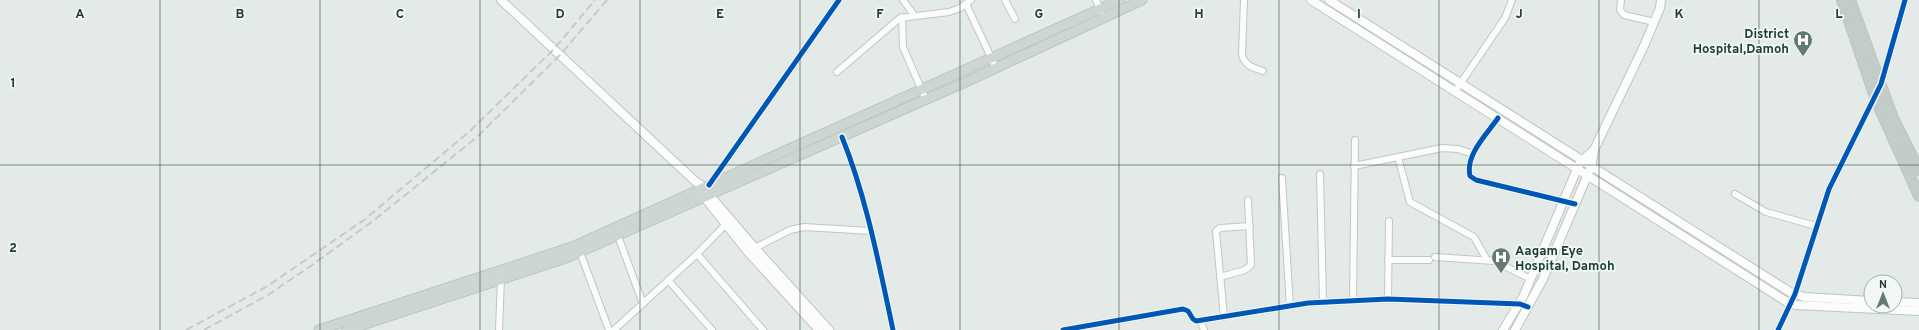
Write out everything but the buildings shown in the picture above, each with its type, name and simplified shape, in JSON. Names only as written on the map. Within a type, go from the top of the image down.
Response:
[{"type":"highway","points":[[1842,0],[1874,96],[1919,196]]},
{"type":"highway","points":[[1850,0],[1893,118],[1919,170]]},
{"type":"main road","points":[[501,0],[704,190],[728,222],[816,329]]},
{"type":"main road","points":[[347,330],[501,276],[572,247],[704,190],[991,60],[1098,4],[1120,0]]},
{"type":"main road","points":[[319,330],[580,252],[618,236],[704,190],[842,137],[926,100],[1142,0]]},
{"type":"main road","points":[[1311,0],[1533,141],[1579,165],[1795,294],[1804,297],[1863,301]]},
{"type":"main road","points":[[1328,0],[1536,132],[1579,165]]},
{"type":"main road","points":[[1503,330],[1543,279],[1589,171],[1594,150],[1654,22],[1660,8],[1661,0]]},
{"type":"main road","points":[[847,124],[851,133]]},
{"type":"main road","points":[[1533,141],[1536,132]]},
{"type":"main road","points":[[1515,330],[1531,279],[1579,165],[1594,150]]},
{"type":"main road","points":[[1589,171],[1791,304],[1919,311]]},
{"type":"main road","points":[[751,250],[829,330]]},
{"type":"main road","points":[[1903,302],[1919,303]]},
{"type":"street","points":[[704,190],[839,0]]},
{"type":"street","points":[[903,0],[914,15]]},
{"type":"street","points":[[1005,0],[1014,19]]},
{"type":"street","points":[[1244,0],[1242,56],[1249,66],[1263,71]]},
{"type":"street","points":[[1454,91],[1505,18],[1512,0]]},
{"type":"street","points":[[1620,0],[1620,10],[1624,15],[1654,22]]},
{"type":"street","points":[[1778,330],[1795,294],[1829,188],[1881,84],[1905,0]]},
{"type":"street","points":[[837,72],[896,20],[902,17],[914,15],[949,12],[968,2],[991,60],[996,68]]},
{"type":"street","points":[[1098,4],[1104,18]]},
{"type":"street","points":[[902,17],[903,47],[926,100]]},
{"type":"street","points":[[1498,118],[1473,154],[1469,172],[1473,179],[1575,204]]},
{"type":"street","points":[[842,137],[855,169],[871,231],[893,330]]},
{"type":"street","points":[[1353,301],[1354,140]]},
{"type":"street","points":[[1354,166],[1447,147],[1473,154]]},
{"type":"street","points":[[1398,157],[1410,202],[1474,237],[1487,260]]},
{"type":"street","points":[[1320,174],[1323,302]]},
{"type":"street","points":[[1282,178],[1290,306]]},
{"type":"street","points":[[1735,194],[1776,216],[1816,226]]},
{"type":"street","points":[[1220,277],[1245,270],[1251,265],[1248,200]]},
{"type":"street","points":[[1388,298],[1389,221]]},
{"type":"street","points":[[614,330],[697,254],[728,222]]},
{"type":"street","points":[[1224,317],[1216,231],[1220,228],[1250,226]]},
{"type":"street","points":[[751,250],[790,230],[804,227],[871,231]]},
{"type":"street","points":[[618,236],[643,304]]},
{"type":"street","points":[[580,252],[609,330]]},
{"type":"street","points":[[697,254],[763,330]]},
{"type":"street","points":[[1388,260],[1487,260],[1498,263],[1531,279]]},
{"type":"street","points":[[499,330],[501,276]]},
{"type":"street","points":[[668,280],[712,330]]},
{"type":"street","points":[[1063,330],[1183,309],[1188,311],[1194,321],[1323,302],[1388,298],[1524,305]]},
{"type":"street","points":[[1200,320],[1204,330]]},
{"type":"railway","points":[[186,330],[266,287],[364,220],[470,131],[554,49],[595,0]]},
{"type":"railway","points":[[204,330],[268,295],[312,265],[373,221],[477,137],[560,55],[607,0]]},
{"type":"cycle path","points":[[709,185],[839,0]]},
{"type":"cycle path","points":[[1778,330],[1795,294],[1829,189],[1881,84],[1905,0]]},
{"type":"cycle path","points":[[1498,118],[1478,145],[1474,153],[1469,168],[1470,176],[1476,180],[1575,204]]},
{"type":"cycle path","points":[[842,137],[859,184],[893,330]]},
{"type":"cycle path","points":[[1063,330],[1183,309],[1188,311],[1196,321],[1308,303],[1388,299],[1520,304],[1528,307]]},
{"type":"place","name":"District Hospital,Damoh","points":[[1803,57]]},
{"type":"place","name":"Aagam Eye Hospital, Damoh","points":[[1501,274]]}]
